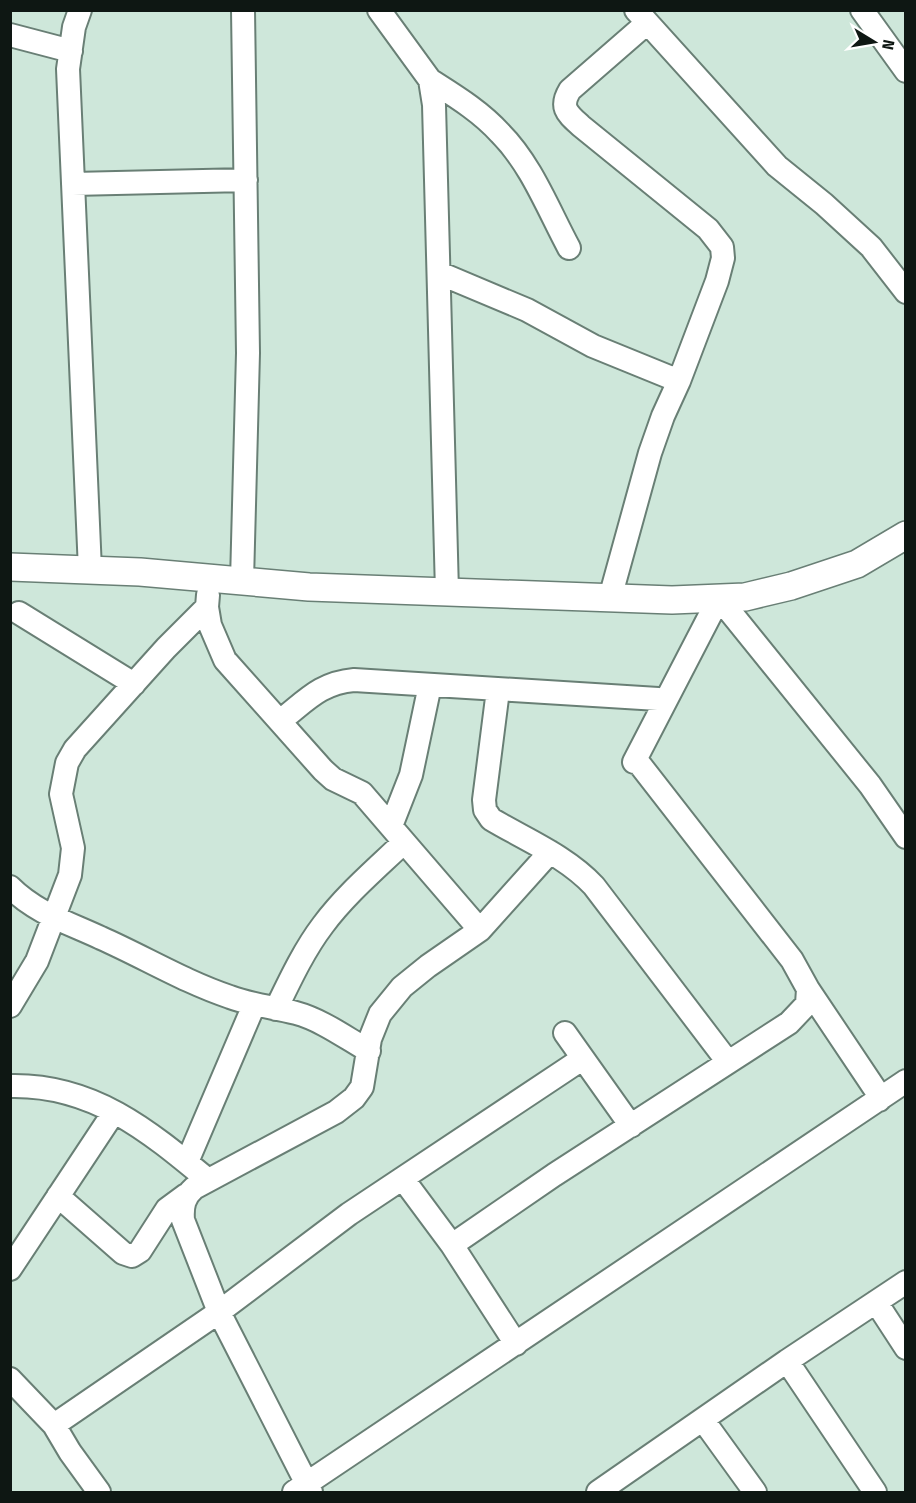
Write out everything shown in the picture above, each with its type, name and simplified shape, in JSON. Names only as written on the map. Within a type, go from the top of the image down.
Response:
[{"type":"street","points":[[80,10],[68,69],[90,570]]},
{"type":"street","points":[[242,581],[248,353],[243,10]]},
{"type":"street","points":[[379,10],[430,80],[479,112],[511,145],[523,161],[569,248]]},
{"type":"street","points":[[862,10],[906,71]]},
{"type":"street","points":[[610,598],[650,453],[717,281],[723,258],[722,248],[708,229],[568,115],[564,104],[570,90],[641,17],[777,166],[824,204],[871,247],[906,292]]},
{"type":"street","points":[[10,34],[71,51]]},
{"type":"street","points":[[430,80],[434,105],[447,592]]},
{"type":"street","points":[[73,184],[246,180]]},
{"type":"street","points":[[439,273],[527,310],[592,346],[679,381]]},
{"type":"street","points":[[10,567],[90,570],[309,586],[672,600],[745,597],[790,586],[857,564],[906,536]]},
{"type":"street","points":[[210,578],[207,607],[216,642],[225,660],[323,770],[333,779],[362,793],[480,930]]},
{"type":"street","points":[[719,598],[638,764],[792,960],[808,989],[880,1099]]},
{"type":"street","points":[[719,598],[870,784],[906,837]]},
{"type":"street","points":[[10,1006],[36,961],[70,875],[73,848],[61,794],[67,763],[75,749],[207,607]]},
{"type":"street","points":[[19,614],[134,684]]},
{"type":"street","points":[[280,721],[318,690],[340,681],[374,680],[658,699]]},
{"type":"street","points":[[276,1009],[310,943],[398,834],[430,685]]},
{"type":"street","points":[[498,690],[484,800],[485,810],[491,819],[581,872],[728,1062]]},
{"type":"street","points":[[58,1196],[123,1253],[132,1256],[140,1251],[167,1209],[186,1195],[208,1180],[336,1112],[354,1098],[362,1087],[370,1039],[380,1014],[402,987],[480,930],[550,852]]},
{"type":"street","points":[[10,887],[25,901],[53,917],[180,976],[254,1005],[297,1013],[318,1022],[369,1051]]},
{"type":"street","points":[[452,1245],[789,1023],[807,1004],[808,989]]},
{"type":"street","points":[[187,1162],[254,1005]]},
{"type":"street","points":[[565,1033],[631,1126]]},
{"type":"street","points":[[54,1425],[219,1312],[350,1214],[582,1059]]},
{"type":"street","points":[[186,1195],[182,1211],[183,1220],[219,1312],[304,1490],[516,1344],[906,1082]]},
{"type":"street","points":[[10,1086],[39,1086],[60,1090],[114,1112],[143,1128],[208,1180]]},
{"type":"street","points":[[10,1269],[114,1112]]},
{"type":"street","points":[[402,1179],[452,1245],[516,1344]]},
{"type":"street","points":[[598,1492],[906,1282]]},
{"type":"street","points":[[876,1302],[906,1348]]},
{"type":"street","points":[[787,1361],[875,1492]]},
{"type":"street","points":[[10,1379],[54,1425],[99,1492]]},
{"type":"street","points":[[703,1420],[755,1492]]}]
